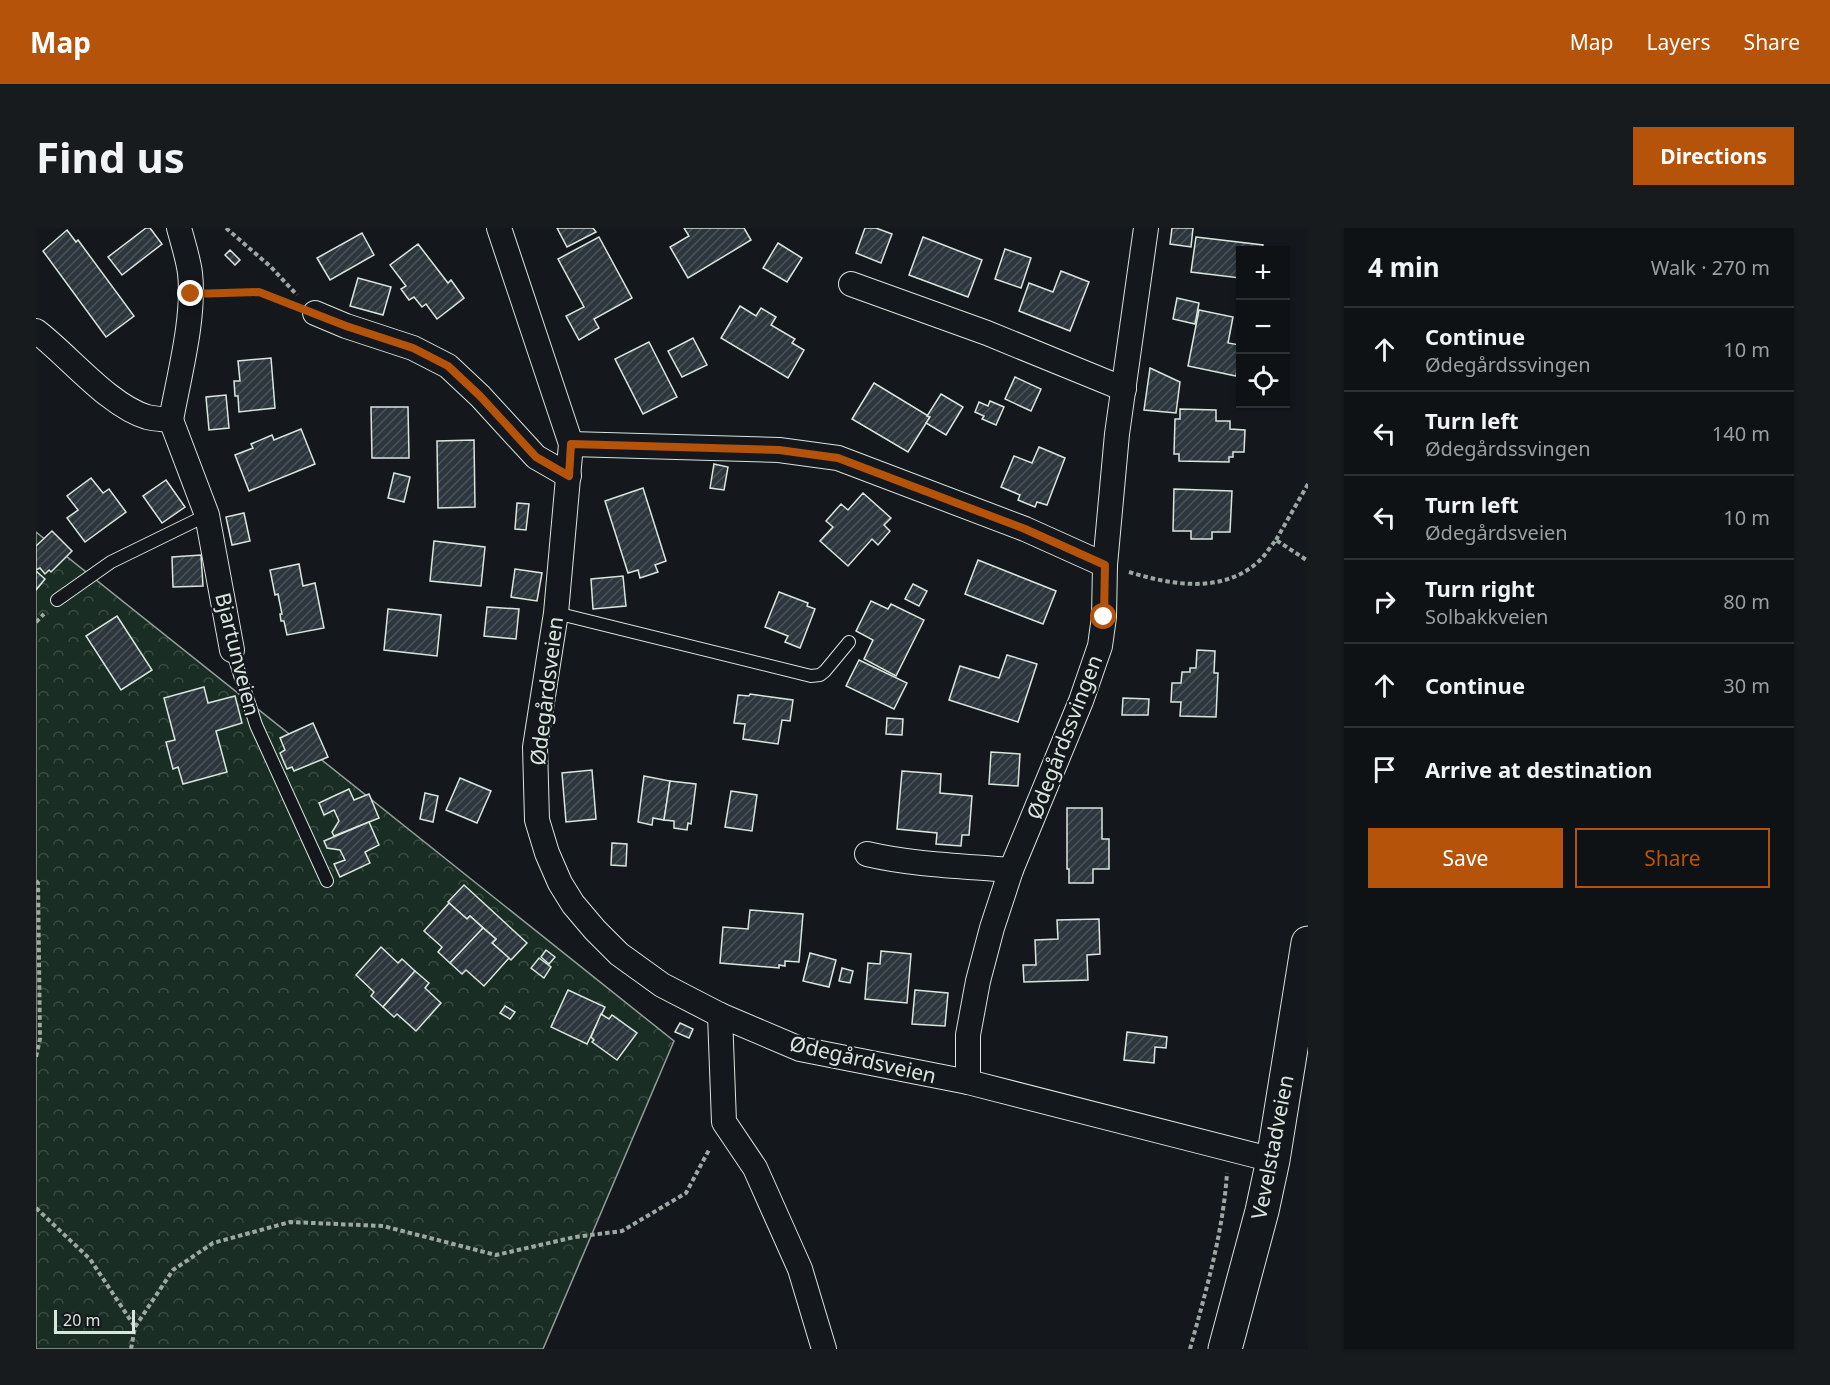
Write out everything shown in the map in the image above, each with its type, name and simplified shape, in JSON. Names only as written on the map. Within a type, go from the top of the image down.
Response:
[{"type":"main road","name":"Vevelstadveien","points":[[1225,1349],[1262,1211],[1273,1160],[1308,943]]},
{"type":"street","points":[[36,331],[101,389],[129,408],[147,417],[171,420],[185,344],[191,294],[190,272],[178,228]]},
{"type":"street","name":"Ødegårdsveien","points":[[499,228],[571,444],[556,613],[535,747],[537,820],[547,854],[560,883],[573,904],[619,954],[662,985],[720,1015],[800,1049],[968,1082],[1273,1160]]},
{"type":"street","name":"Ødegårdssvingen","points":[[968,1082],[968,1035],[978,981],[1011,870],[1092,675],[1100,646],[1104,617],[1105,565],[1116,434],[1146,228]]},
{"type":"street","points":[[850,284],[987,333],[1124,389]]},
{"type":"street","points":[[315,313],[346,326],[413,348],[448,366],[480,396],[536,457],[569,476]]},
{"type":"street","name":"Bjartunveien","points":[[171,420],[207,515],[232,650]]},
{"type":"street","points":[[571,444],[779,450],[838,458],[1025,529],[1105,565]]},
{"type":"street","points":[[867,854],[923,864],[1011,870]]},
{"type":"street","points":[[720,1015],[724,1122],[754,1168],[800,1269],[824,1349]]},
{"type":"lane","points":[[57,600],[111,562],[207,515]]},
{"type":"lane","points":[[556,613],[811,676],[820,675],[825,671],[849,642]]},
{"type":"lane","name":"Bjartunveien","points":[[232,650],[256,725],[327,881]]},
{"type":"path","points":[[226,228],[271,267],[315,313]]},
{"type":"path","points":[[191,294],[259,292],[315,313]]},
{"type":"path","points":[[1105,565],[1172,582],[1191,584],[1221,582],[1243,573],[1259,561],[1275,540],[1308,484]]},
{"type":"path","points":[[1275,540],[1308,561]]},
{"type":"path","points":[[36,881],[38,883],[40,1038],[36,1057]]},
{"type":"path","points":[[131,1349],[135,1327],[172,1270],[213,1243],[290,1222],[383,1226],[496,1255],[575,1237],[622,1231],[686,1192],[724,1122]]},
{"type":"path","points":[[1190,1349],[1215,1257],[1225,1200]]},
{"type":"path","points":[[36,1208],[90,1259],[135,1327]]},
{"type":"green space","points":[[36,532],[674,1041],[543,1349],[36,1349]]},
{"type":"building","points":[[146,228],[150,228],[162,244],[122,275],[108,257]]},
{"type":"building","points":[[557,228],[593,228],[596,232],[567,247]]},
{"type":"building","points":[[684,228],[744,228],[751,240],[688,278],[670,247],[689,236]]},
{"type":"building","points":[[865,228],[876,228],[892,234],[881,263],[856,253]]},
{"type":"building","points":[[1172,228],[1193,228],[1191,247],[1170,244]]},
{"type":"building","points":[[67,230],[76,242],[78,240],[134,316],[106,337],[43,251]]},
{"type":"building","points":[[362,233],[374,255],[330,280],[317,258]]},
{"type":"building","points":[[599,237],[632,298],[594,319],[599,328],[579,340],[566,316],[584,307],[558,259]]},
{"type":"building","points":[[923,237],[982,260],[968,297],[909,275]]},
{"type":"building","points":[[1196,237],[1263,245],[1236,246],[1236,278],[1191,272]]},
{"type":"building","points":[[778,243],[802,258],[787,282],[763,268]]},
{"type":"building","points":[[418,244],[448,283],[451,280],[464,298],[437,319],[426,304],[422,307],[414,297],[409,300],[401,289],[406,286],[390,265]]},
{"type":"building","points":[[1005,249],[1031,258],[1021,288],[995,279]]},
{"type":"building","points":[[230,250],[240,260],[235,265],[225,255]]},
{"type":"building","points":[[1061,271],[1089,282],[1070,331],[1019,311],[1029,283],[1053,292]]},
{"type":"building","points":[[358,278],[391,287],[383,315],[350,306]]},
{"type":"building","points":[[1177,298],[1199,303],[1195,324],[1173,319]]},
{"type":"building","points":[[740,306],[756,316],[761,308],[776,317],[771,325],[795,339],[792,343],[804,350],[788,378],[721,338]]},
{"type":"building","points":[[1199,310],[1233,317],[1228,343],[1236,344],[1236,376],[1188,366]]},
{"type":"building","points":[[693,338],[707,365],[682,377],[668,351]]},
{"type":"building","points":[[649,342],[677,397],[643,414],[615,359]]},
{"type":"building","points":[[271,358],[275,408],[239,412],[234,381],[240,381],[238,361]]},
{"type":"building","points":[[1150,368],[1180,382],[1176,413],[1144,410]]},
{"type":"building","points":[[1015,377],[1041,389],[1031,411],[1005,399]]},
{"type":"building","points":[[874,383],[930,417],[908,452],[852,419]]},
{"type":"building","points":[[941,394],[963,407],[946,435],[926,423],[930,417],[927,416]]},
{"type":"building","points":[[226,395],[229,428],[209,430],[206,397]]},
{"type":"building","points":[[990,401],[1004,407],[996,425],[982,419],[984,416],[975,412],[979,402],[988,406]]},
{"type":"building","points":[[371,407],[408,407],[409,458],[372,458]]},
{"type":"building","points":[[1180,409],[1216,410],[1216,421],[1230,421],[1230,429],[1245,430],[1244,452],[1233,452],[1233,457],[1229,457],[1229,462],[1179,461],[1179,454],[1174,454],[1175,419],[1180,419]]},
{"type":"building","points":[[301,429],[315,464],[249,491],[235,455],[253,448],[251,444],[272,435],[274,440]]},
{"type":"building","points":[[474,440],[475,507],[438,508],[437,441]]},
{"type":"building","points":[[1039,447],[1065,458],[1047,505],[1037,502],[1035,507],[1018,500],[1020,495],[1001,487],[1014,456],[1032,463]]},
{"type":"building","points":[[714,464],[728,467],[724,490],[710,488]]},
{"type":"building","points":[[394,473],[410,477],[404,502],[388,498]]},
{"type":"building","points":[[91,478],[103,493],[109,489],[126,512],[85,542],[67,518],[78,510],[67,496]]},
{"type":"building","points":[[166,480],[185,507],[162,523],[143,496]]},
{"type":"building","points":[[643,488],[666,561],[655,565],[658,572],[640,578],[638,570],[628,573],[605,501]]},
{"type":"building","points":[[1174,489],[1232,491],[1230,532],[1212,532],[1212,539],[1191,539],[1191,531],[1173,531]]},
{"type":"building","points":[[863,493],[891,518],[884,525],[890,531],[878,545],[872,539],[848,566],[820,541],[833,527],[826,521],[841,504],[848,510]]},
{"type":"building","points":[[517,503],[529,504],[526,530],[515,529]]},
{"type":"building","points":[[244,513],[250,541],[232,545],[226,517]]},
{"type":"building","points":[[52,531],[72,551],[51,572],[49,570],[45,574],[40,568],[36,570],[36,546]]},
{"type":"building","points":[[434,541],[485,547],[481,586],[430,581]]},
{"type":"building","points":[[201,555],[203,586],[173,587],[172,557]]},
{"type":"building","points":[[978,560],[1056,591],[1043,624],[965,594]]},
{"type":"building","points":[[299,564],[303,586],[315,583],[324,628],[287,635],[284,621],[281,621],[278,594],[275,595],[270,570]]},
{"type":"building","points":[[515,569],[542,573],[537,601],[511,597]]},
{"type":"building","points":[[36,571],[45,579],[36,590]]},
{"type":"building","points":[[623,576],[626,606],[593,609],[591,579]]},
{"type":"building","points":[[913,584],[927,591],[919,606],[905,599]]},
{"type":"building","points":[[779,592],[808,603],[807,606],[815,609],[800,648],[785,642],[788,636],[765,627]]},
{"type":"building","points":[[871,601],[888,609],[891,604],[924,620],[896,676],[864,659],[873,640],[856,631]]},
{"type":"building","points":[[487,607],[519,609],[516,639],[484,636]]},
{"type":"building","points":[[388,609],[441,615],[437,656],[384,650]]},
{"type":"building","points":[[117,616],[152,670],[121,690],[86,636]]},
{"type":"building","points":[[1197,650],[1215,651],[1214,673],[1218,673],[1216,717],[1180,716],[1181,702],[1171,702],[1172,683],[1181,683],[1182,672],[1190,672],[1190,668],[1196,668]]},
{"type":"building","points":[[1007,655],[1037,664],[1018,722],[949,700],[960,666],[999,678]]},
{"type":"building","points":[[859,660],[907,683],[894,709],[846,686]]},
{"type":"building","points":[[204,687],[208,703],[235,696],[242,723],[216,731],[227,772],[183,784],[178,767],[173,769],[166,742],[175,740],[164,698]]},
{"type":"building","points":[[750,694],[793,700],[790,721],[782,720],[778,744],[743,739],[745,724],[734,723],[738,695],[749,696]]},
{"type":"building","points":[[1123,698],[1149,699],[1148,715],[1122,715]]},
{"type":"building","points":[[887,718],[903,719],[902,735],[886,734]]},
{"type":"building","points":[[313,723],[328,757],[294,771],[292,767],[287,769],[280,753],[285,750],[280,738]]},
{"type":"building","points":[[991,752],[1020,754],[1018,786],[989,784]]},
{"type":"building","points":[[592,770],[596,819],[566,822],[562,773]]},
{"type":"building","points":[[902,771],[941,774],[940,793],[972,796],[969,835],[962,835],[961,846],[936,844],[937,833],[897,829]]},
{"type":"building","points":[[644,776],[670,781],[664,820],[653,818],[652,825],[638,822]]},
{"type":"building","points":[[460,778],[491,791],[477,823],[446,810]]},
{"type":"building","points":[[670,781],[696,784],[691,824],[688,823],[687,830],[674,828],[674,821],[664,820]]},
{"type":"building","points":[[349,789],[354,800],[369,794],[379,818],[334,836],[332,832],[339,821],[334,810],[324,815],[319,803]]},
{"type":"building","points":[[731,791],[757,795],[752,831],[725,827]]},
{"type":"building","points":[[425,793],[438,796],[433,822],[420,819]]},
{"type":"building","points":[[1067,808],[1102,808],[1102,839],[1109,839],[1109,869],[1093,869],[1093,883],[1069,883]]},
{"type":"building","points":[[369,822],[379,845],[365,852],[370,863],[340,877],[334,864],[345,860],[340,850],[327,848],[324,841]]},
{"type":"building","points":[[612,843],[627,844],[626,866],[611,865]]},
{"type":"building","points":[[464,885],[527,943],[511,960],[492,943],[496,939],[470,916],[467,919],[448,902]]},
{"type":"building","points":[[449,903],[467,919],[470,916],[483,928],[450,963],[438,952],[442,947],[424,931]]},
{"type":"building","points":[[750,910],[803,914],[799,962],[785,961],[785,966],[779,965],[779,968],[720,963],[723,927],[748,929]]},
{"type":"building","points":[[1099,919],[1100,954],[1087,955],[1088,980],[1024,982],[1023,965],[1036,965],[1035,940],[1058,939],[1057,920]]},
{"type":"building","points":[[483,928],[496,939],[492,943],[509,958],[484,986],[466,970],[462,974],[450,963]]},
{"type":"building","points":[[381,947],[398,963],[402,959],[415,971],[383,1007],[371,996],[374,992],[356,975]]},
{"type":"building","points":[[546,950],[555,957],[549,964],[541,957]]},
{"type":"building","points":[[881,951],[911,954],[907,1003],[865,999],[868,963],[880,964]]},
{"type":"building","points":[[810,953],[836,960],[829,987],[803,981]]},
{"type":"building","points":[[539,958],[551,967],[544,978],[531,968]]},
{"type":"building","points":[[842,968],[853,971],[850,983],[839,981]]},
{"type":"building","points":[[415,971],[429,983],[425,988],[441,1003],[416,1031],[397,1014],[394,1017],[383,1007]]},
{"type":"building","points":[[568,990],[605,1007],[587,1044],[551,1027]]},
{"type":"building","points":[[915,990],[948,993],[945,1026],[912,1024]]},
{"type":"building","points":[[505,1006],[515,1012],[510,1019],[500,1013]]},
{"type":"building","points":[[601,1014],[609,1019],[612,1015],[637,1033],[617,1060],[592,1042],[594,1040],[591,1037]]},
{"type":"building","points":[[680,1023],[693,1029],[689,1038],[675,1032]]},
{"type":"building","points":[[1127,1032],[1167,1037],[1166,1048],[1155,1047],[1154,1063],[1124,1060]]},
{"type":"route","points":[[191,294],[259,292],[346,326],[413,348],[448,366],[480,396],[536,457],[569,476],[571,444],[779,450],[838,458],[917,486],[1025,529],[1105,565],[1104,617]]}]
